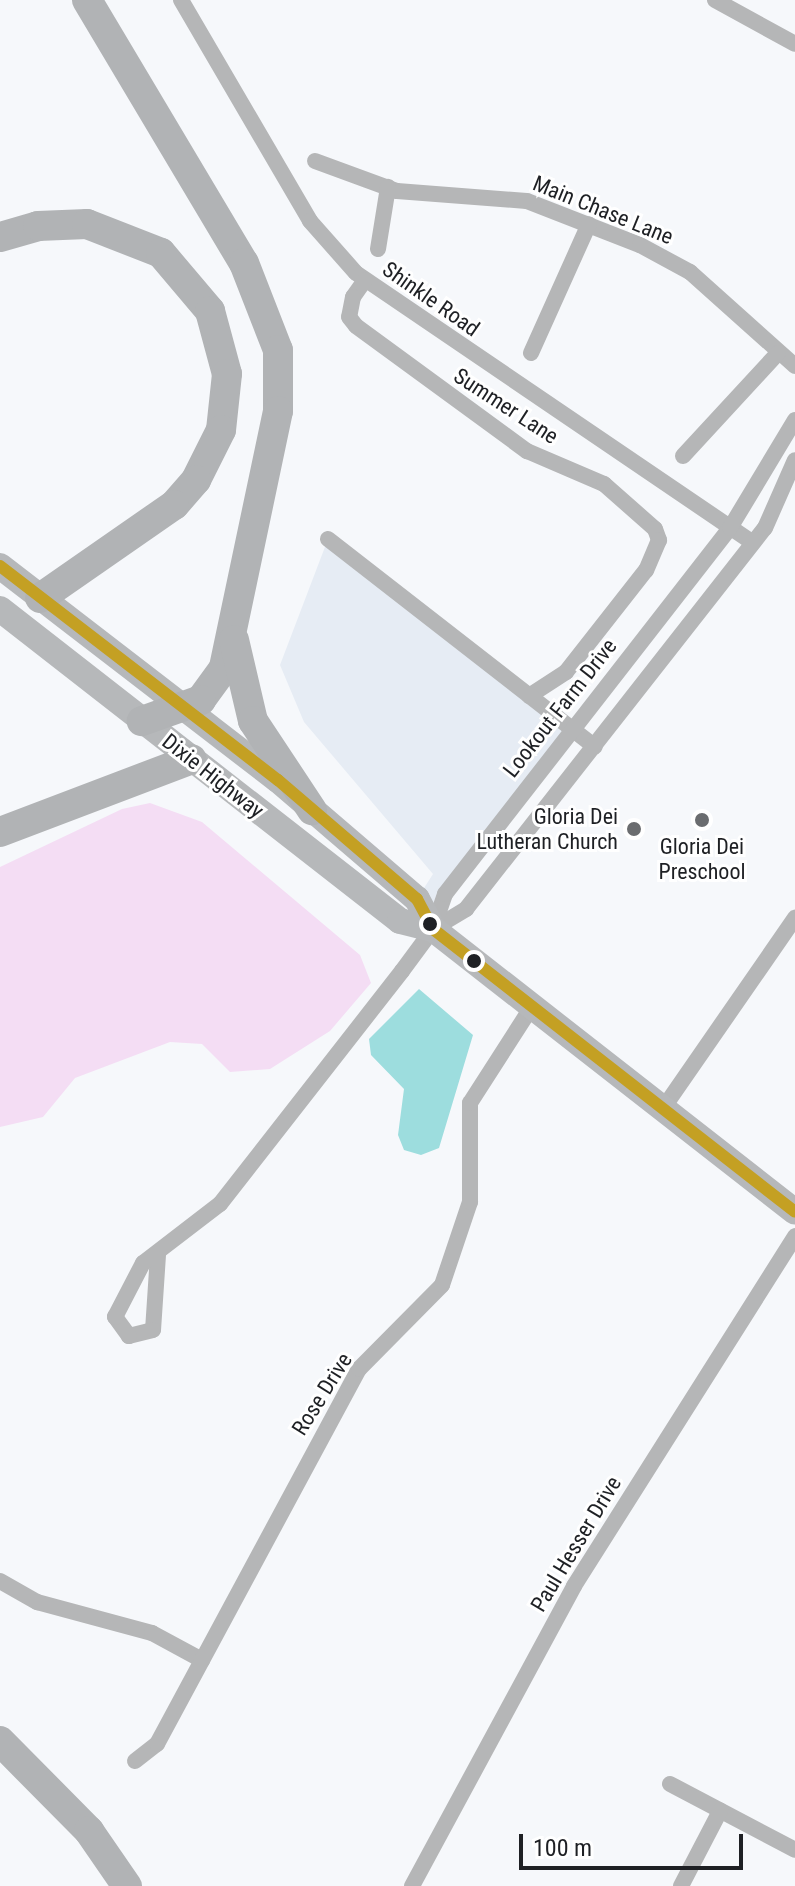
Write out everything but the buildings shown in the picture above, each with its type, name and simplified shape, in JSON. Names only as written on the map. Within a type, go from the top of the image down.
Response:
[{"type":"highway","points":[[87,0],[250,275],[278,350],[278,411],[233,636],[210,694],[185,708],[142,721]]},
{"type":"highway","points":[[0,237],[38,226],[87,224],[161,253],[210,311],[227,374],[221,430],[196,480],[162,514],[40,598]]},
{"type":"highway","points":[[233,636],[253,721],[312,810]]},
{"type":"highway","points":[[0,832],[192,759]]},
{"type":"highway","points":[[0,1741],[89,1831],[127,1886]]},
{"type":"main road","name":"Dixie Highway","points":[[0,566],[312,810],[417,899],[433,929],[795,1212]]},
{"type":"main road","name":"Dixie Highway","points":[[0,609],[400,921],[433,929]]},
{"type":"street","name":"Shinkle Road","points":[[181,0],[310,221],[365,280],[751,541]]},
{"type":"street","points":[[715,0],[795,44]]},
{"type":"street","name":"Main Chase Lane","points":[[315,161],[388,187],[498,195],[589,224],[690,272],[795,366]]},
{"type":"street","points":[[378,249],[388,187]]},
{"type":"street","points":[[531,353],[589,224]]},
{"type":"street","name":"Summer Lane","points":[[365,280],[353,297],[349,317],[356,326],[527,451],[604,484],[655,529],[659,540],[646,570],[566,672],[529,696]]},
{"type":"street","points":[[683,456],[778,353]]},
{"type":"street","name":"Lookout Farm Drive","points":[[433,929],[445,894],[571,728],[730,528],[795,420]]},
{"type":"street","points":[[158,1255],[153,1330],[129,1336],[115,1317],[118,1302],[143,1263],[158,1255],[220,1204],[433,929],[466,909],[595,747],[778,505],[795,460]]},
{"type":"street","points":[[328,539],[595,747]]},
{"type":"street","points":[[662,1110],[795,918]]},
{"type":"street","name":"Rose Drive","points":[[135,1761],[157,1744],[359,1369],[433,1300],[455,1261],[470,1202],[470,1103],[531,1008]]},
{"type":"street","name":"Paul Hesser Drive","points":[[412,1886],[574,1586],[795,1236]]},
{"type":"street","points":[[0,1581],[62,1610],[152,1633],[202,1660]]},
{"type":"street","points":[[670,1784],[795,1850]]},
{"type":"street","points":[[681,1886],[720,1811]]},
{"type":"shaded area","points":[[328,539],[571,728],[445,894],[433,929],[417,899],[433,874],[304,722],[280,665]]},
{"type":"shaded area","points":[[150,803],[202,822],[360,955],[371,983],[330,1031],[270,1069],[230,1072],[202,1044],[170,1042],[75,1078],[43,1117],[0,1127],[0,867],[122,809]]},
{"type":"water","points":[[419,989],[473,1035],[439,1148],[421,1155],[404,1150],[398,1135],[404,1089],[371,1055],[369,1039]]},
{"type":"transit line","points":[[0,566],[278,780],[417,899],[433,929],[795,1212]]},
{"type":"place","name":"Gloria Dei Preschool","points":[[702,820]]},
{"type":"place","name":"Gloria Dei Lutheran Church","points":[[634,829]]}]
